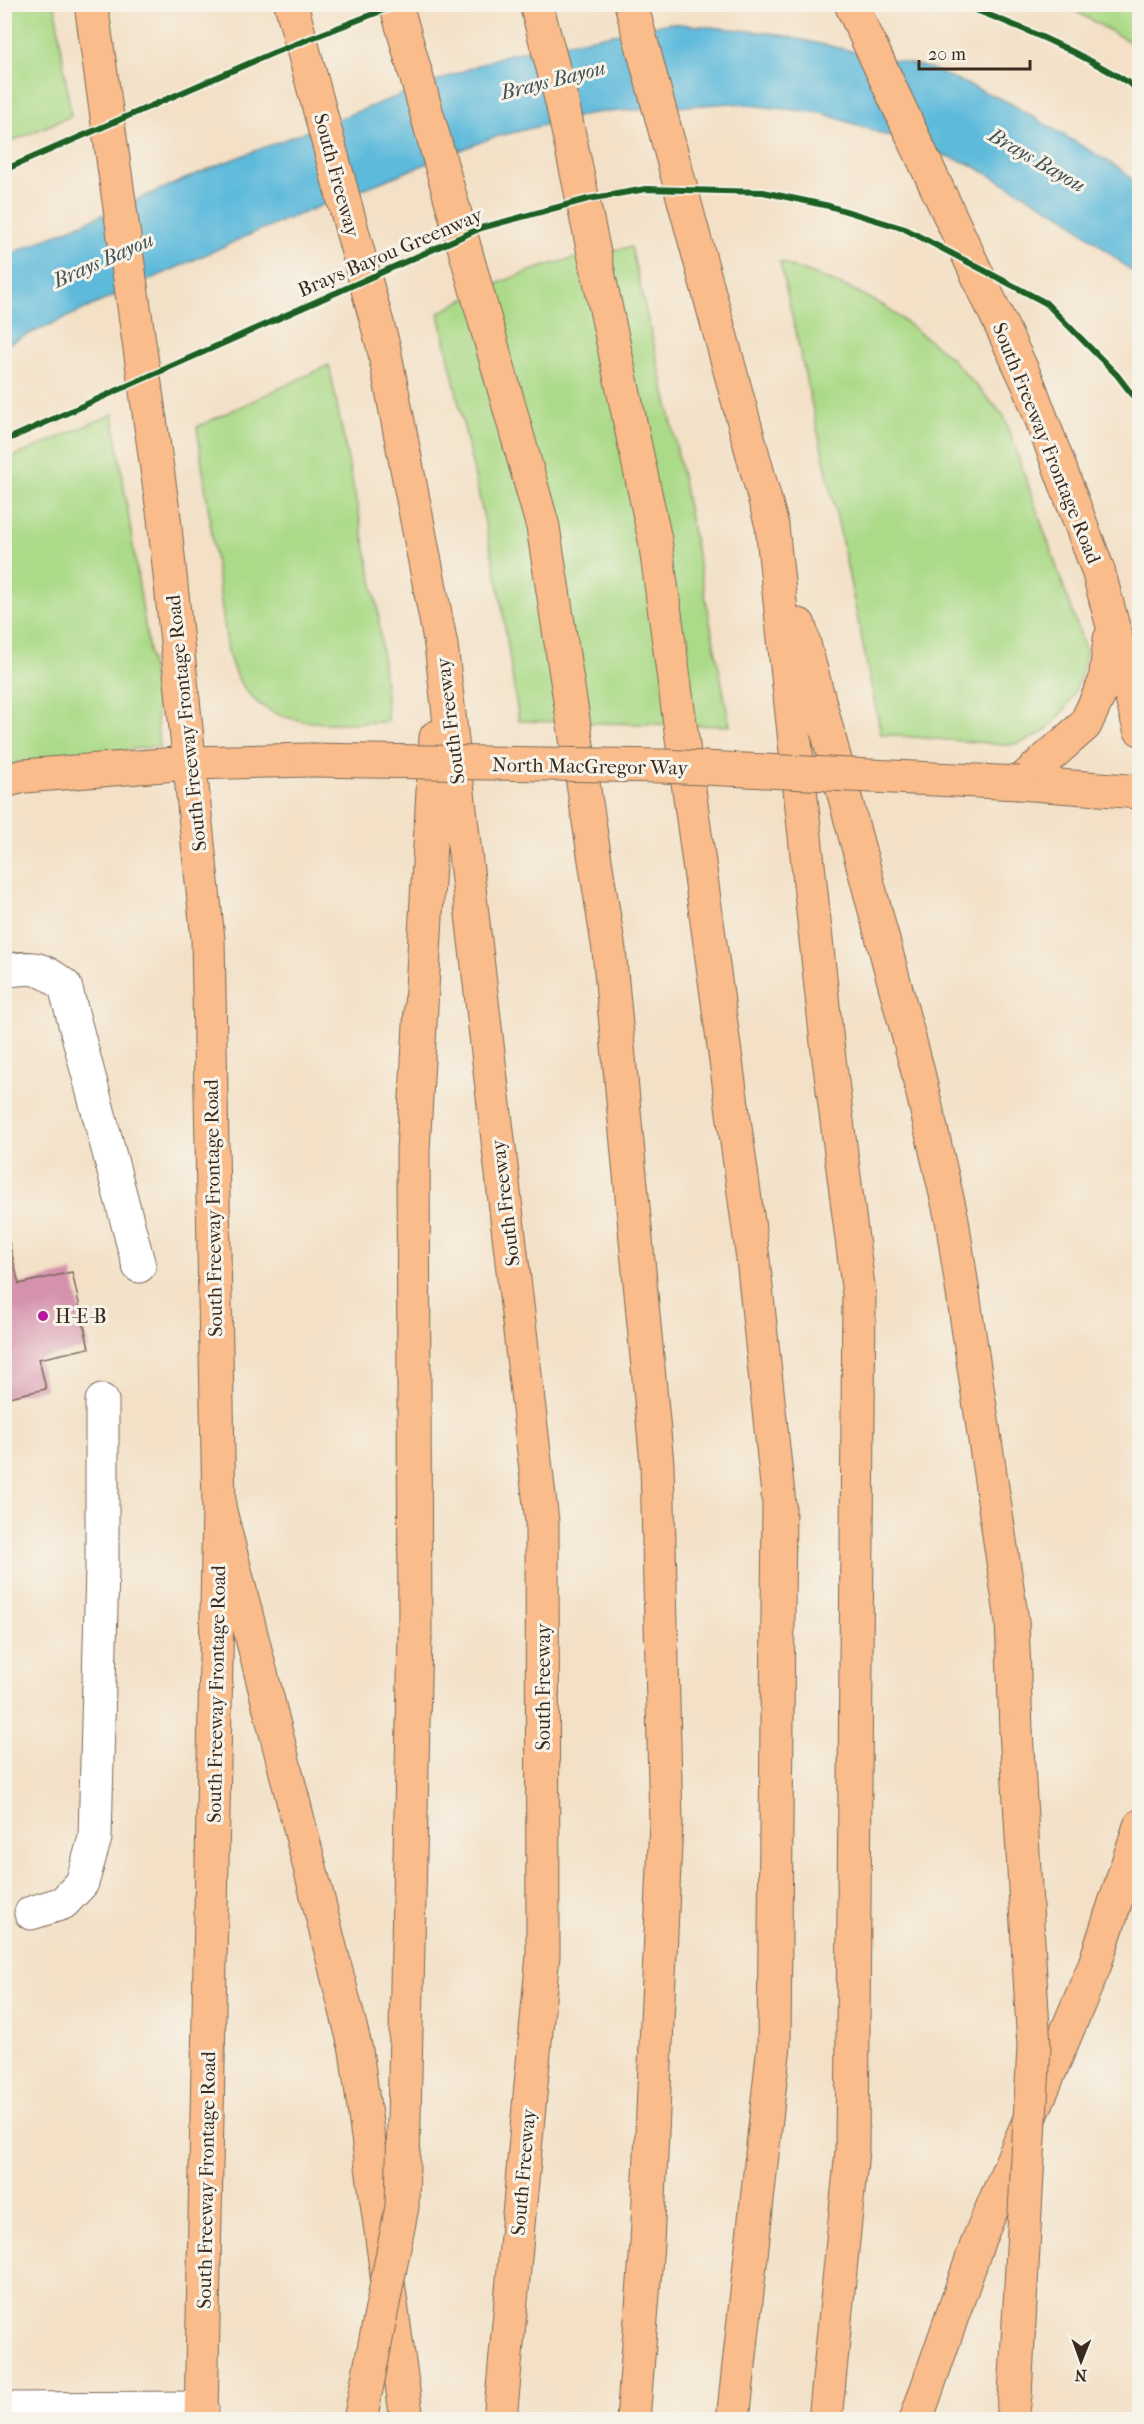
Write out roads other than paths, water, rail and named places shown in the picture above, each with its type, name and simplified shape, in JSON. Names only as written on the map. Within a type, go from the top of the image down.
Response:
[{"type":"main road","name":"South Freeway Frontage Road","points":[[91,4],[164,518],[189,763],[201,850],[208,939],[219,1507],[201,2414]]},
{"type":"main road","name":"South Freeway","points":[[291,4],[384,349],[441,645],[542,1522],[543,1955],[500,2420]]},
{"type":"main road","points":[[396,4],[543,527],[609,950],[657,1464],[666,1822],[647,2244],[633,2420]]},
{"type":"main road","points":[[536,4],[562,102],[656,540],[751,1247],[779,1504],[774,2045],[733,2420]]},
{"type":"main road","points":[[631,4],[917,1068],[952,1220],[1012,1621],[1034,2048],[1014,2408]]},
{"type":"main road","name":"South Freeway Frontage Road","points":[[851,4],[1028,383],[1098,570],[1140,729]]},
{"type":"main road","points":[[772,526],[826,1043],[859,1294],[852,2151],[825,2420]]},
{"type":"main road","points":[[1019,783],[1085,725],[1105,682],[1113,621]]},
{"type":"main road","points":[[360,2420],[402,2207],[415,1636],[413,1151],[441,645]]},
{"type":"main road","name":"North MacGregor Way","points":[[4,781],[24,776],[189,763],[310,760],[662,766],[1019,783],[1140,792]]},
{"type":"main road","points":[[219,1507],[356,2050],[407,2420]]},
{"type":"main road","points":[[916,2420],[979,2239],[1094,1967],[1140,1826]]},
{"type":"lane","points":[[4,971],[31,966],[51,974],[65,986],[139,1266]]},
{"type":"lane","points":[[31,1913],[63,1903],[82,1883],[95,1838],[102,1568],[102,1401]]},
{"type":"lane","points":[[4,2409],[201,2414]]},
{"type":"water","name":"Brays Bayou","points":[[670,23],[771,33],[929,68],[1008,102],[1119,168],[1139,185],[1139,277],[1065,217],[970,164],[822,113],[730,103],[593,113],[491,138],[260,230],[5,345],[4,257],[213,167],[505,55]]},
{"type":"place","name":"H-E-B","points":[[43,1316]]}]
